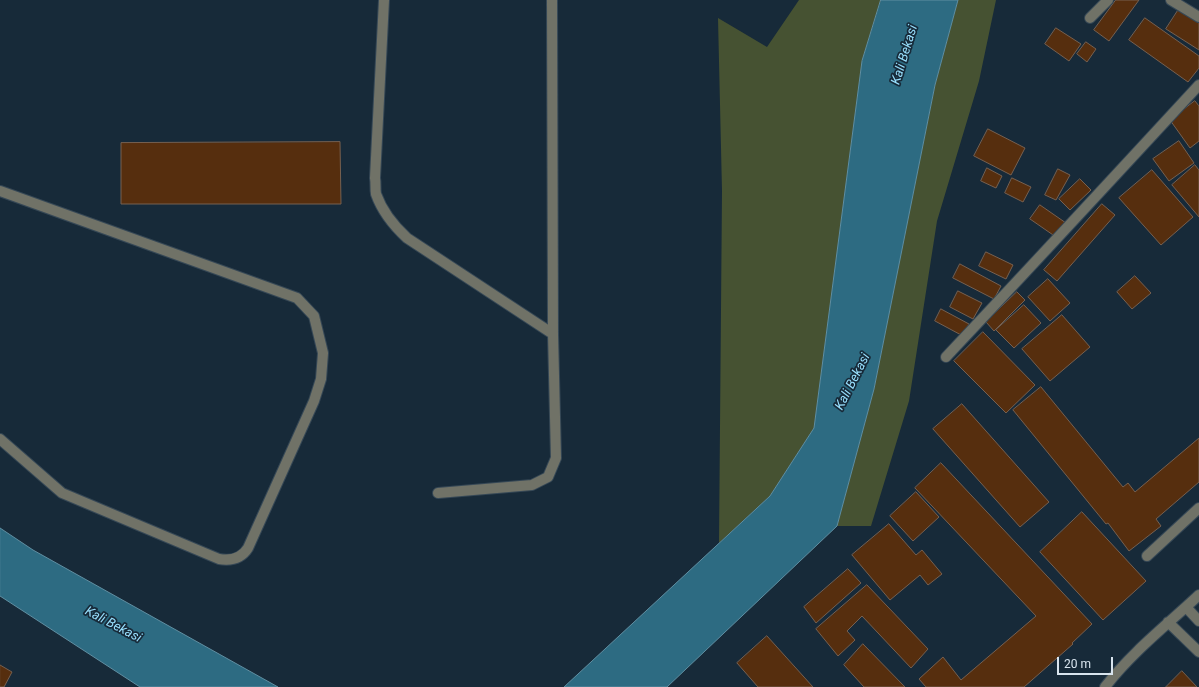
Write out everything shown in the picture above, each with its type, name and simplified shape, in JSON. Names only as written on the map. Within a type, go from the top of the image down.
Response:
[{"type":"street","points":[[384,0],[375,178],[376,193],[386,213],[395,226],[407,238],[553,334]]},
{"type":"street","points":[[438,493],[532,485],[548,476],[556,458],[553,334],[552,0]]},
{"type":"street","points":[[1090,18],[1108,0]]},
{"type":"street","points":[[1171,0],[1199,17]]},
{"type":"street","points":[[946,357],[1199,85]]},
{"type":"street","points":[[0,191],[297,298],[314,316],[323,353],[321,379],[311,408],[248,548],[242,556],[231,561],[219,559],[62,493],[0,439]]},
{"type":"street","points":[[1147,556],[1199,508]]},
{"type":"street","points":[[1105,687],[1168,622],[1199,595]]},
{"type":"street","points":[[1186,607],[1199,621]]},
{"type":"street","points":[[1168,622],[1199,652]]},
{"type":"green space","points":[[799,0],[881,0],[862,61],[814,428],[770,496],[719,543],[722,191],[718,18],[767,47]]},
{"type":"green space","points":[[958,0],[996,0],[979,81],[937,221],[909,401],[871,526],[837,526],[874,389],[935,85]]},
{"type":"water","name":"Kali Bekasi","points":[[881,0],[958,0],[935,85],[874,389],[837,526],[667,687],[564,687],[770,496],[814,428],[862,61]]},
{"type":"water","name":"Kali Bekasi","points":[[0,528],[33,550],[278,687],[140,687],[0,596]]},
{"type":"building","points":[[1116,0],[1139,0],[1109,41],[1094,30]]},
{"type":"building","points":[[1179,9],[1199,22],[1199,50],[1166,29]]},
{"type":"building","points":[[1145,18],[1199,56],[1199,68],[1188,82],[1129,40]]},
{"type":"building","points":[[1056,28],[1081,44],[1069,61],[1045,44]]},
{"type":"building","points":[[1086,42],[1096,49],[1087,62],[1077,54]]},
{"type":"building","points":[[1195,101],[1199,106],[1199,141],[1190,148],[1170,120]]},
{"type":"building","points":[[988,129],[1025,148],[1011,175],[974,156]]},
{"type":"building","points":[[1179,141],[1194,163],[1169,181],[1153,159]]},
{"type":"building","points":[[340,142],[341,204],[121,204],[121,143]]},
{"type":"building","points":[[1195,165],[1199,170],[1199,217],[1172,185]]},
{"type":"building","points":[[987,168],[1002,176],[996,188],[981,181]]},
{"type":"building","points":[[1058,169],[1070,175],[1056,200],[1045,195]]},
{"type":"building","points":[[1152,170],[1193,217],[1161,245],[1119,198]]},
{"type":"building","points":[[1012,178],[1031,187],[1023,202],[1005,193]]},
{"type":"building","points":[[1080,179],[1091,190],[1070,210],[1059,199]]},
{"type":"building","points":[[1102,204],[1115,215],[1057,281],[1044,270]]},
{"type":"building","points":[[1040,205],[1066,223],[1056,237],[1030,219]]},
{"type":"building","points":[[986,252],[1013,265],[1006,279],[979,266]]},
{"type":"building","points":[[960,264],[1001,286],[994,299],[953,278]]},
{"type":"building","points":[[1135,276],[1151,293],[1132,309],[1117,292]]},
{"type":"building","points":[[1048,279],[1070,303],[1050,321],[1028,297]]},
{"type":"building","points":[[958,291],[982,303],[973,319],[950,307]]},
{"type":"building","points":[[1017,292],[1025,300],[994,331],[986,322]]},
{"type":"building","points":[[1024,305],[1041,323],[1014,348],[996,330]]},
{"type":"building","points":[[941,309],[969,324],[963,336],[935,321]]},
{"type":"building","points":[[1062,315],[1090,347],[1050,381],[1022,349]]},
{"type":"building","points":[[983,332],[1035,385],[1006,413],[954,361]]},
{"type":"building","points":[[1041,387],[1123,487],[1128,483],[1135,492],[1199,438],[1199,482],[1156,519],[1161,526],[1129,551],[1108,523],[1106,524],[1013,410]]},
{"type":"building","points":[[962,404],[1049,502],[1020,527],[933,429]]},
{"type":"building","points":[[941,463],[1092,624],[1072,643],[1073,644],[1024,687],[926,687],[919,679],[943,657],[961,680],[1036,616],[915,488]]},
{"type":"building","points":[[916,492],[939,517],[913,541],[890,516]]},
{"type":"building","points":[[1082,512],[1146,581],[1103,620],[1040,552]]},
{"type":"building","points":[[889,524],[916,555],[922,550],[942,574],[928,585],[920,575],[890,600],[852,555]]},
{"type":"building","points":[[848,569],[861,583],[816,623],[804,607]]},
{"type":"building","points":[[867,585],[928,649],[911,668],[862,616],[847,631],[855,640],[838,656],[816,629]]},
{"type":"building","points":[[767,636],[813,687],[758,687],[737,663]]},
{"type":"building","points":[[863,644],[905,687],[864,687],[844,665]]},
{"type":"building","points":[[0,665],[12,672],[4,687],[0,687]]},
{"type":"building","points":[[1182,671],[1197,687],[1166,687]]}]
